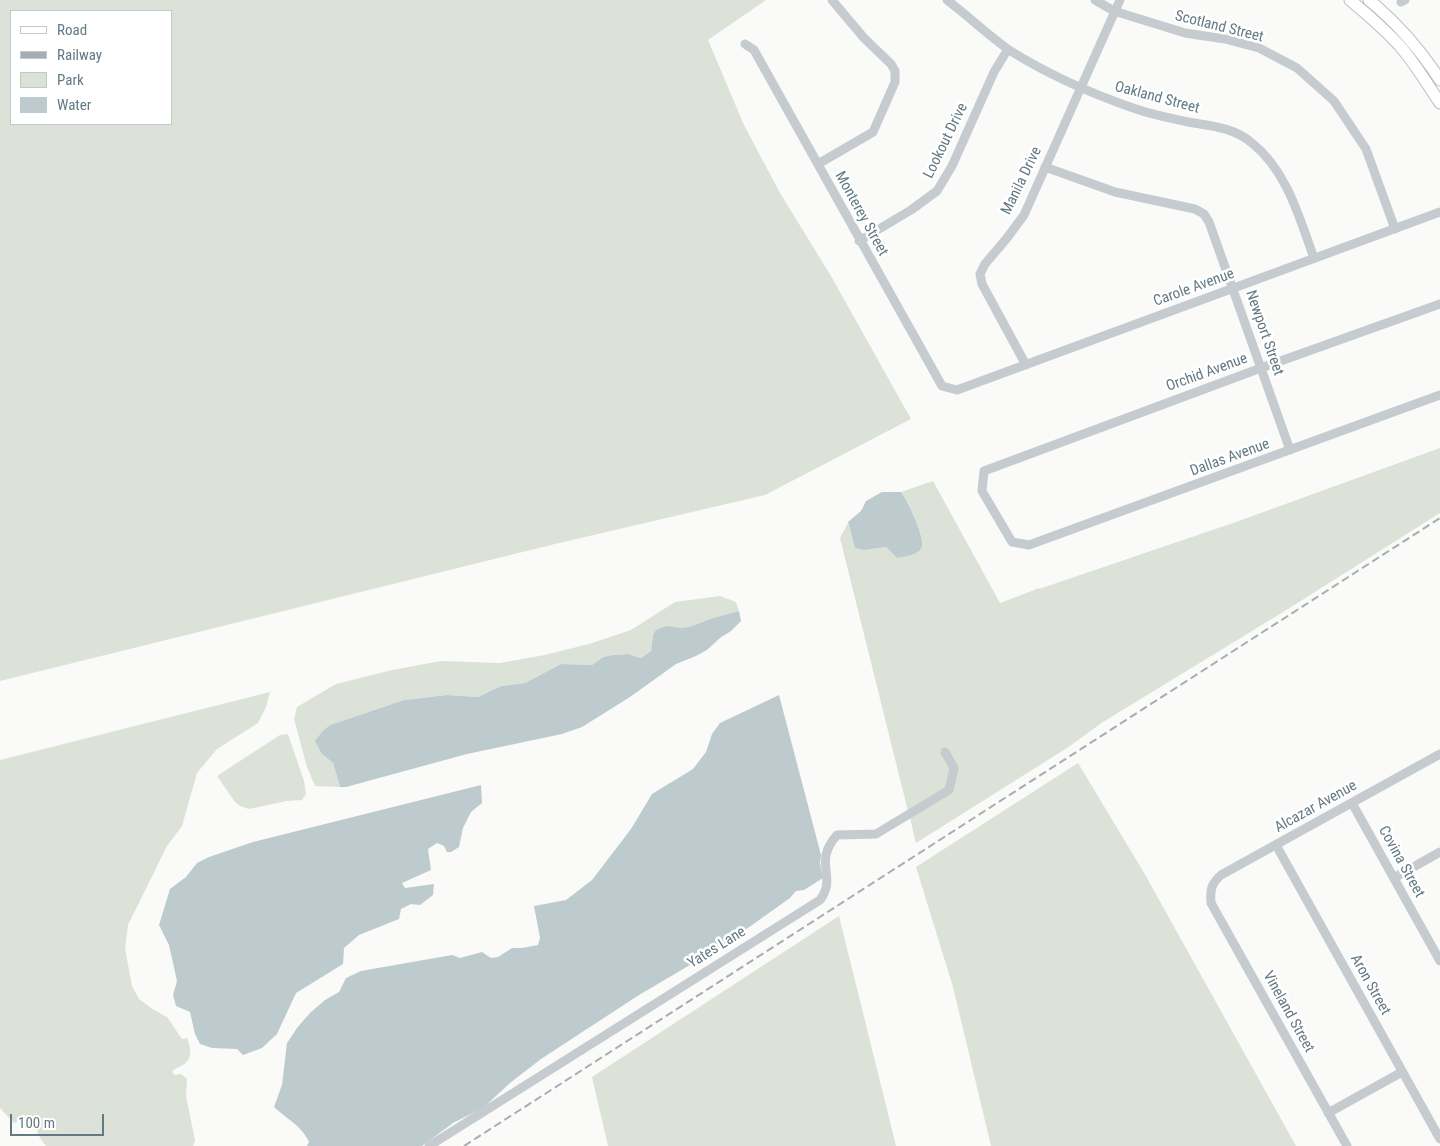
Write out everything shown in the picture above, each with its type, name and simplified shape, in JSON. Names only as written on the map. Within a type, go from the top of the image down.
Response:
[{"type":"main road","points":[[1350,0],[1400,46],[1416,66],[1440,103]]},
{"type":"main road","points":[[1369,0],[1411,39],[1440,80]]},
{"type":"street","points":[[818,164],[872,132],[895,82],[895,72],[891,64],[864,38],[832,0]]},
{"type":"street","name":"Oakland Street","points":[[947,0],[1008,49],[1058,78],[1098,96],[1139,110],[1231,130],[1251,142],[1272,162],[1284,181],[1314,258]]},
{"type":"street","name":"Scotland Street","points":[[1095,0],[1114,11],[1185,34],[1225,39],[1259,48],[1297,68],[1334,101],[1366,149],[1396,229]]},
{"type":"street","name":"Manila Drive","points":[[1026,364],[982,284],[980,274],[985,264],[1024,215],[1120,0]]},
{"type":"street","name":"Monterey Street","points":[[745,44],[754,50],[859,241],[942,386],[957,390]]},
{"type":"street","name":"Lookout Drive","points":[[859,241],[911,210],[937,191],[952,166],[994,72],[1008,49]]},
{"type":"street","name":"Newport Street","points":[[1045,167],[1115,192],[1195,209],[1204,214],[1209,222],[1234,288],[1290,450]]},
{"type":"street","name":"Carole Avenue","points":[[957,390],[1440,212]]},
{"type":"street","name":"Orchid Avenue","points":[[1029,546],[1012,542],[982,491],[984,471],[1440,304]]},
{"type":"street","name":"Dallas Avenue","points":[[1029,546],[1440,395]]},
{"type":"street","name":"Yates Lane","points":[[428,1146],[820,900],[826,892],[828,884],[824,862],[829,843],[836,835],[876,834],[949,790],[954,768],[945,752]]},
{"type":"street","name":"Alcazar Avenue","points":[[1210,890],[1214,882],[1222,875],[1440,754]]},
{"type":"street","name":"Covina Street","points":[[1352,803],[1439,955]]},
{"type":"street","name":"Aron Street","points":[[1276,845],[1440,1139]]},
{"type":"street","points":[[1394,878],[1440,852]]},
{"type":"street","name":"Vineland Street","points":[[1210,890],[1210,903],[1347,1146]]},
{"type":"street","points":[[1328,1113],[1402,1072]]},
{"type":"green space","points":[[0,0],[766,0],[708,40],[744,125],[780,193],[831,276],[911,419],[765,495],[555,544],[0,681]]},
{"type":"green space","points":[[1440,448],[1440,513],[1103,722],[1067,748],[916,843],[910,818],[951,793],[957,766],[947,748],[940,751],[950,769],[946,788],[908,811],[840,538],[848,523],[855,548],[864,550],[886,547],[897,558],[915,553],[922,547],[921,535],[912,510],[901,492],[933,481],[1000,603],[1038,588],[1236,522]]},
{"type":"green space","points":[[720,596],[736,602],[739,611],[689,627],[653,635],[651,651],[641,658],[628,654],[613,655],[603,657],[592,665],[561,664],[525,683],[501,686],[478,697],[447,695],[404,700],[330,725],[322,754],[333,763],[340,787],[315,786],[307,767],[294,719],[297,707],[336,684],[392,670],[441,661],[500,663],[545,655],[589,644],[631,630],[675,602]]},
{"type":"green space","points":[[270,692],[266,707],[258,723],[217,749],[197,773],[182,826],[167,846],[128,925],[125,948],[132,986],[139,999],[167,1017],[182,1039],[187,1038],[190,1056],[183,1065],[172,1072],[175,1075],[181,1074],[187,1079],[186,1096],[195,1140],[193,1146],[46,1146],[37,1131],[36,1125],[31,1123],[30,1117],[14,1123],[0,1108],[0,760]]},
{"type":"green space","points":[[288,734],[304,781],[306,794],[302,800],[287,801],[249,809],[240,806],[235,802],[217,776],[280,735]]},
{"type":"green space","points":[[1078,763],[1143,871],[1296,1146],[991,1146],[953,987],[916,867]]},
{"type":"green space","points":[[839,916],[896,1146],[608,1146],[592,1077]]},
{"type":"water","points":[[882,492],[901,492],[904,497],[912,511],[921,535],[922,547],[918,552],[897,558],[886,547],[864,550],[855,548],[848,522],[861,511],[866,501]]},
{"type":"water","points":[[739,611],[741,621],[707,650],[676,664],[630,697],[582,727],[562,734],[467,754],[346,787],[340,787],[333,763],[322,754],[315,741],[330,725],[404,700],[447,695],[478,697],[501,686],[525,683],[561,664],[592,665],[603,657],[613,655],[628,654],[641,658],[651,651],[653,635],[656,630],[666,626],[689,627]]},
{"type":"water","points":[[779,695],[821,855],[820,863],[823,878],[804,890],[796,891],[790,898],[724,945],[639,995],[541,1059],[510,1083],[483,1108],[453,1123],[422,1146],[307,1146],[309,1142],[302,1131],[274,1107],[282,1085],[287,1043],[310,1013],[325,1000],[339,992],[346,978],[361,971],[452,955],[460,958],[482,952],[491,958],[498,957],[512,948],[538,945],[540,938],[534,906],[566,900],[592,880],[631,829],[652,794],[693,769],[706,752],[712,734],[720,723]]},
{"type":"water","points":[[481,785],[482,803],[471,812],[463,828],[459,847],[451,852],[447,852],[444,846],[437,843],[428,849],[431,870],[402,883],[405,888],[434,884],[433,895],[420,905],[411,904],[401,909],[399,919],[359,935],[344,948],[343,964],[296,993],[277,1034],[262,1048],[243,1055],[237,1049],[212,1048],[200,1044],[195,1034],[190,1012],[176,1006],[173,995],[177,981],[169,945],[159,925],[170,889],[186,877],[197,863],[253,842]]},
{"type":"railway","points":[[464,1146],[1440,518]]}]
